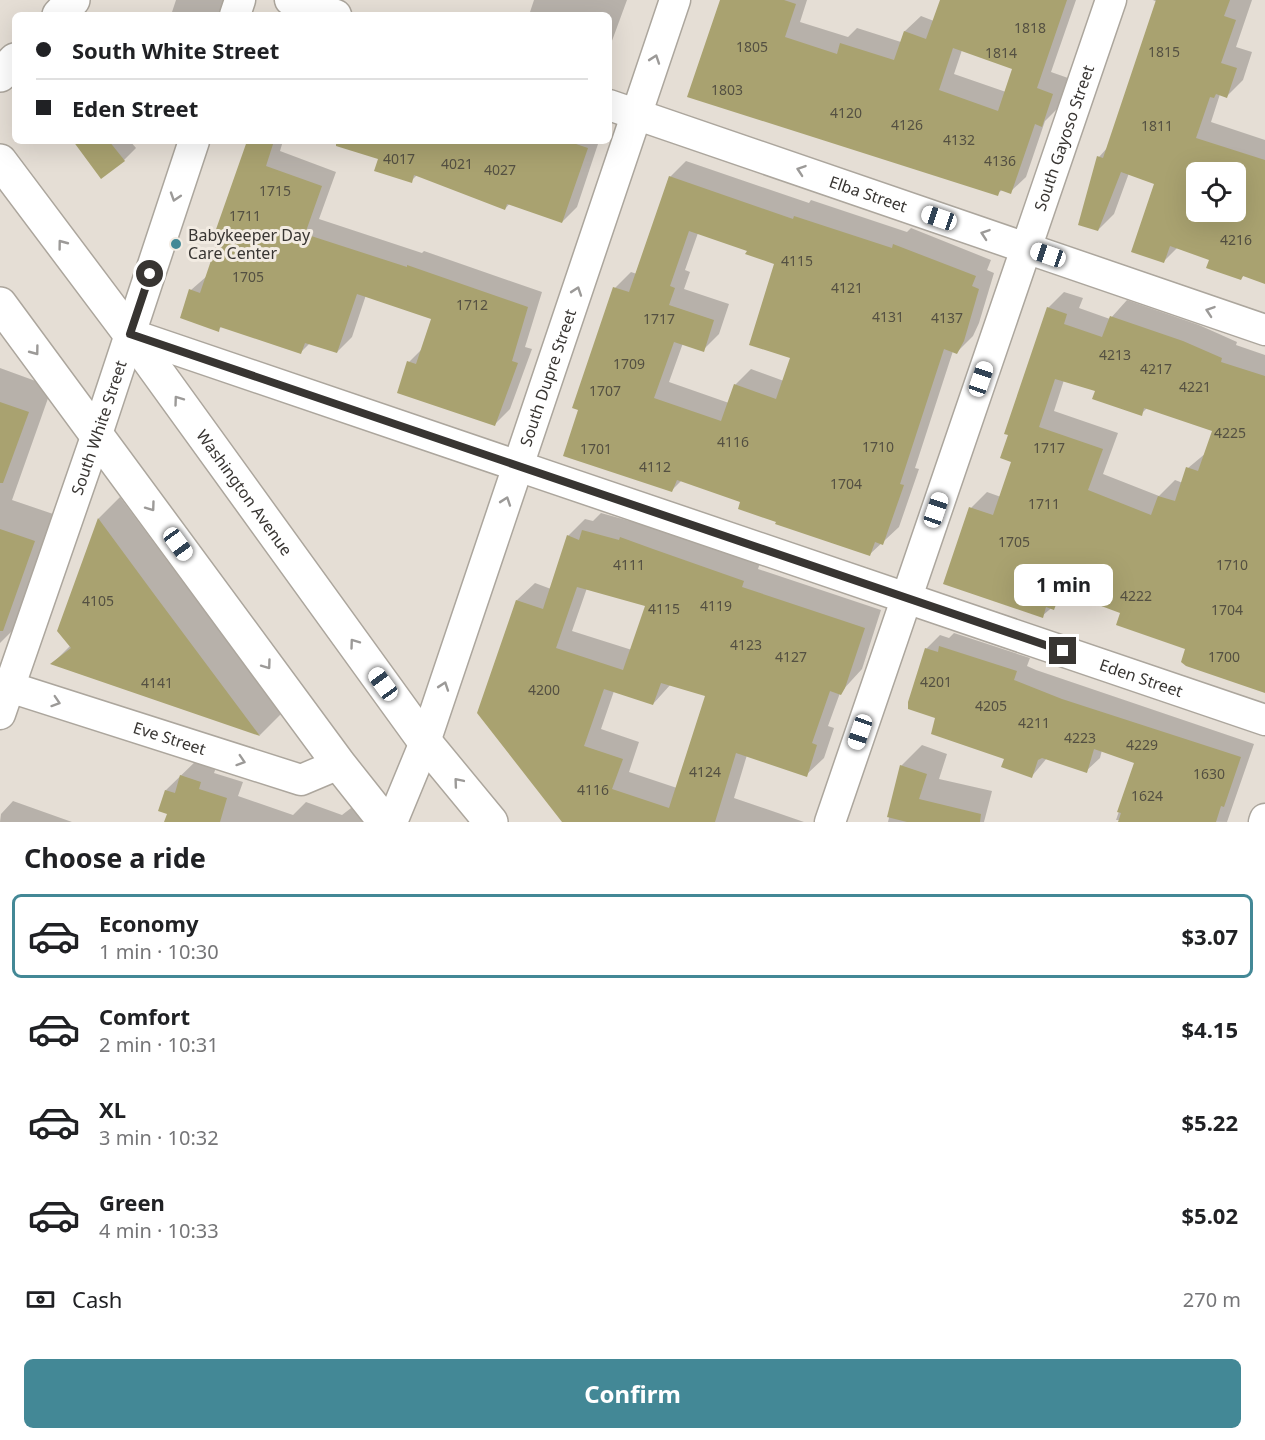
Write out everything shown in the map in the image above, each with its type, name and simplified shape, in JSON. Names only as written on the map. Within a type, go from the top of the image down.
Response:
[{"type":"street","points":[[62,12],[74,0]]},
{"type":"street","points":[[291,0],[327,12]]},
{"type":"street","name":"South Dupre Street","points":[[392,822],[425,742],[518,465],[623,109],[675,0]]},
{"type":"street","name":"South Gayoso Street","points":[[830,822],[1111,0]]},
{"type":"street","points":[[0,75],[12,63]]},
{"type":"street","name":"Elba Street","points":[[623,109],[1265,330]]},
{"type":"street","name":"South White Street","points":[[3,695],[97,434],[193,144]]},
{"type":"street","name":"Washington Avenue","points":[[0,161],[130,334],[425,742],[491,822]]},
{"type":"street","points":[[0,304],[339,764],[385,822]]},
{"type":"street","name":"Eden Street","points":[[130,334],[1265,720]]},
{"type":"street","name":"Eve Street","points":[[3,695],[301,780],[339,764]]},
{"type":"building","points":[[720,0],[784,0],[796,4],[785,37],[837,54],[840,43],[894,60],[904,31],[926,39],[940,0],[1067,0],[1037,88],[1053,94],[1042,127],[1035,124],[1011,194],[1000,190],[998,196],[687,97]],"holes":[[[953,48],[1012,69],[998,111],[939,90]]]},
{"type":"building","points":[[1156,0],[1230,0],[1224,16],[1236,20],[1221,63],[1237,68],[1227,98],[1216,94],[1214,98],[1210,97],[1196,138],[1265,160],[1265,284],[1243,276],[1241,280],[1206,268],[1209,260],[1170,246],[1164,263],[1131,252],[1154,184],[1121,172],[1098,231],[1078,225],[1097,156],[1103,158]]},
{"type":"building","points":[[75,144],[111,144],[125,161],[101,179]]},
{"type":"building","points":[[246,144],[273,144],[266,166],[322,186],[305,234],[407,267],[407,265],[528,307],[512,361],[518,363],[495,426],[397,393],[407,361],[416,364],[431,319],[357,294],[337,353],[305,343],[301,354],[220,327],[219,332],[180,318],[189,289],[200,293],[219,237],[214,235]]},
{"type":"building","points":[[336,144],[576,144],[588,148],[562,223],[507,204],[505,210],[414,175],[412,183],[374,171],[378,159],[336,146]]},
{"type":"building","points":[[669,176],[793,219],[794,216],[892,248],[893,244],[976,276],[972,286],[979,289],[964,341],[957,354],[944,349],[900,484],[904,485],[883,545],[875,542],[870,556],[775,524],[776,522],[738,509],[740,502],[677,480],[672,492],[563,456],[578,410],[572,408],[613,287],[629,292]],"holes":[[[689,231],[747,251],[745,254],[774,264],[749,345],[790,358],[776,399],[734,384],[721,421],[654,398],[674,342],[704,352],[714,320],[669,305],[675,288],[670,286]]]},
{"type":"building","points":[[1047,307],[1067,314],[1064,324],[1102,337],[1110,316],[1183,341],[1222,358],[1221,362],[1265,376],[1265,693],[1186,666],[1181,662],[1185,649],[1116,625],[1120,613],[1061,591],[1054,610],[1046,607],[1043,618],[943,584],[969,507],[993,515],[1011,462],[1000,458],[1008,435],[1004,434]],"holes":[[[1055,379],[1095,391],[1092,399],[1142,416],[1144,408],[1212,431],[1198,471],[1186,467],[1175,501],[1158,496],[1151,515],[1088,490],[1103,449],[1039,427]]]},
{"type":"building","points":[[0,402],[29,412],[3,483],[0,483]]},
{"type":"building","points":[[98,518],[260,736],[50,664],[71,648],[57,631]]},
{"type":"building","points":[[0,529],[35,541],[3,631],[0,631]]},
{"type":"building","points":[[582,530],[619,540],[620,537],[744,581],[742,587],[865,628],[845,688],[841,695],[830,691],[812,743],[817,745],[807,777],[736,753],[715,822],[562,822],[477,713],[516,600],[543,609],[567,535],[579,540]],"holes":[[[577,587],[645,606],[623,670],[556,648]],[[661,683],[705,696],[669,808],[612,789],[623,759],[584,746],[604,689],[653,705]]]},
{"type":"building","points":[[939,646],[1017,671],[1014,680],[1062,699],[1241,757],[1224,807],[1221,806],[1216,822],[1118,822],[1121,813],[1117,812],[1134,763],[1094,749],[1087,773],[1042,758],[1038,760],[1032,778],[1001,767],[1004,759],[931,734],[935,718],[908,709],[908,702],[925,648],[938,652]]},
{"type":"building","points":[[900,765],[927,774],[919,799],[981,814],[980,822],[907,822],[887,817]]},
{"type":"building","points":[[180,775],[201,782],[199,789],[227,798],[220,822],[164,822],[167,814],[158,811],[165,790],[175,793]]},
{"type":"place","name":"Babykeeper Day Care Center","points":[[176,244]]},
{"type":"route","points":[[150,274],[130,334],[1063,651]]}]
